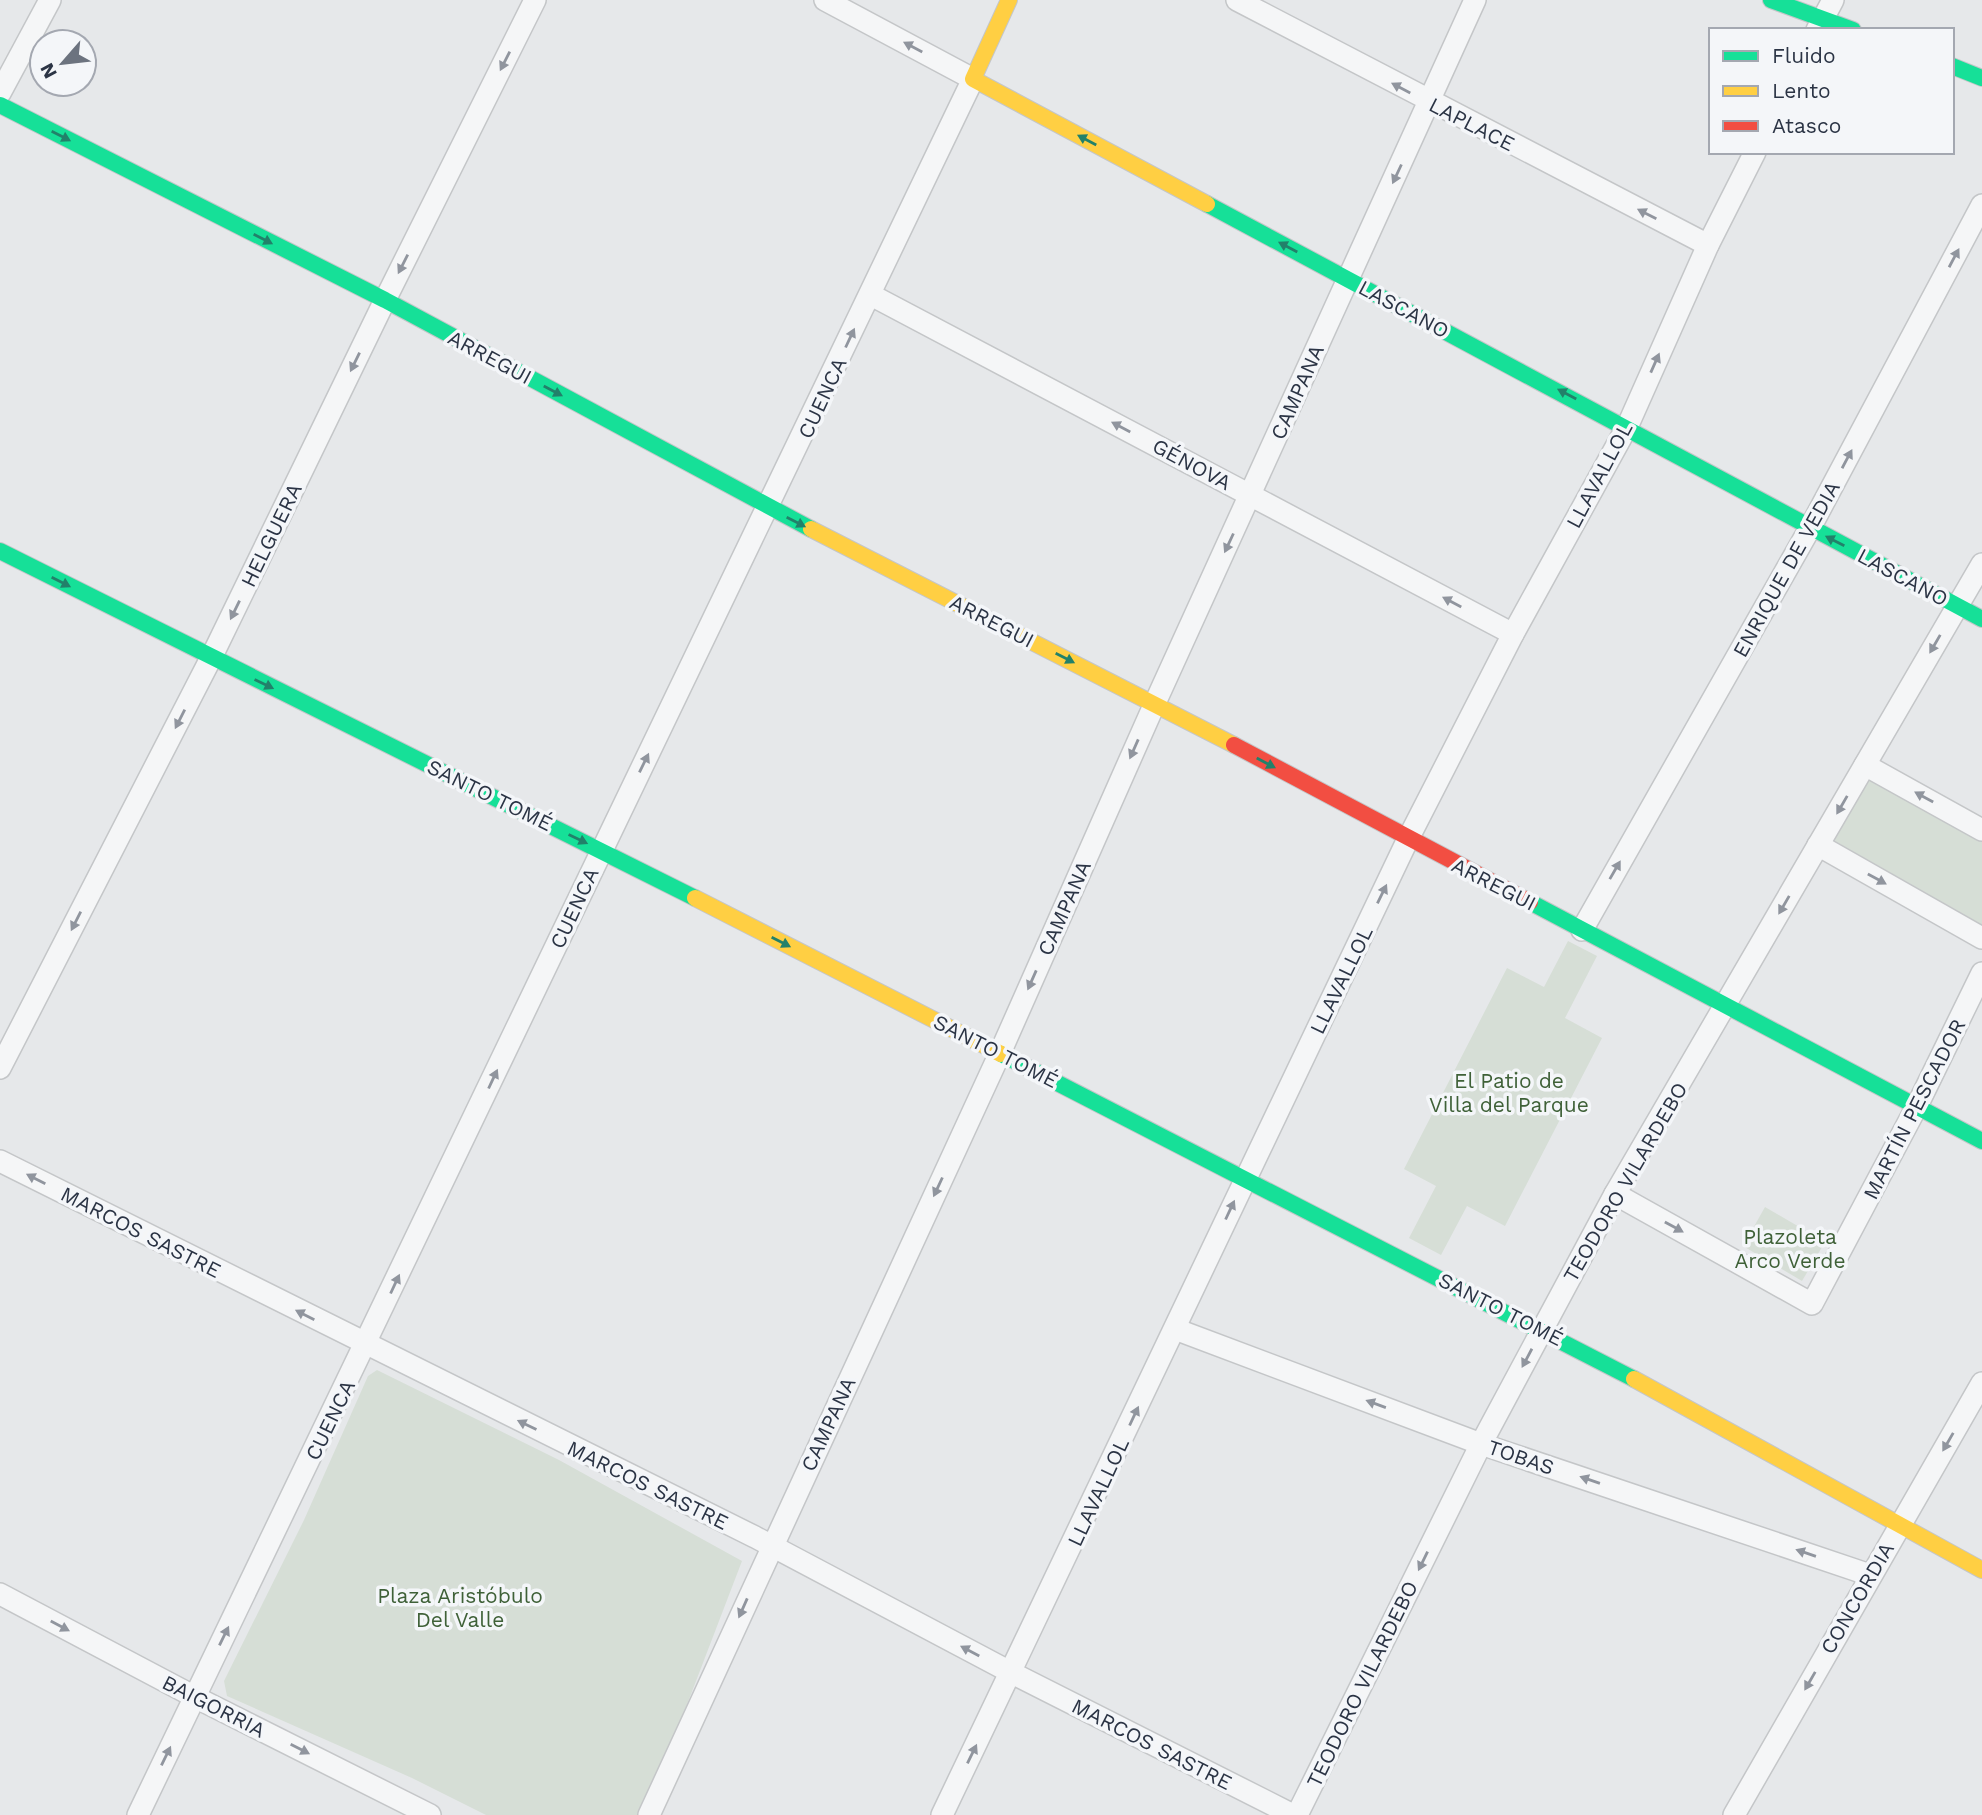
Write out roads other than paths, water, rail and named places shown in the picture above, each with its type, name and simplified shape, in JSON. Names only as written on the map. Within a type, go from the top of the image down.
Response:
[{"type":"street","points":[[0,93],[50,0]]},
{"type":"street","name":"HELGUERA","points":[[0,1068],[211,658],[385,300],[536,0]]},
{"type":"street","name":"LASCANO","points":[[825,0],[1628,425],[1810,528],[1982,619]]},
{"type":"street","name":"CUENCA","points":[[138,1815],[366,1346],[601,850],[769,509],[1009,0]]},
{"type":"street","name":"LAPLACE","points":[[1237,0],[1429,103],[1708,245]]},
{"type":"street","name":"CAMPANA","points":[[649,1815],[1000,1053],[1155,703],[1475,0]]},
{"type":"street","points":[[1771,0],[1824,16],[1849,28]]},
{"type":"street","points":[[1954,67],[1982,78]]},
{"type":"street","name":"ARREGUI","points":[[0,105],[385,300],[769,509],[1155,703],[1982,1141]]},
{"type":"street","name":"LLAVALLOL","points":[[942,1815],[1408,839],[1513,634],[1628,425],[1708,245],[1754,154]]},
{"type":"street","name":"ENRIQUE DE VEDIA","points":[[1582,930],[1810,528],[1982,205]]},
{"type":"street","name":"GÉNOVA","points":[[871,295],[1513,634]]},
{"type":"street","name":"SANTO TOMÉ","points":[[0,551],[601,850],[1542,1330],[1901,1522],[1982,1570]]},
{"type":"street","name":"TEODORO VILARDEBO","points":[[1295,1815],[1481,1444],[1615,1194],[1982,564]]},
{"type":"street","points":[[1865,765],[1982,830]]},
{"type":"street","points":[[1818,845],[1982,938]]},
{"type":"street","name":"MARTÍN PESCADOR","points":[[1615,1194],[1812,1304],[1917,1106],[1982,973]]},
{"type":"street","name":"MARCOS SASTRE","points":[[0,1161],[771,1546],[1012,1673],[1295,1815]]},
{"type":"street","name":"TOBAS","points":[[1175,1329],[1481,1444],[1870,1575]]},
{"type":"street","name":"CONCORDIA","points":[[1734,1815],[1982,1382]]},
{"type":"street","name":"BAIGORRIA","points":[[0,1594],[195,1697],[430,1815]]},
{"type":"park label","name":"El Patio de Villa del Parque","points":[[1509,1092]]},
{"type":"park label","name":"Plazoleta Arco Verde","points":[[1790,1248]]},
{"type":"park label","name":"Plaza Aristóbulo Del Valle","points":[[460,1607]]}]
